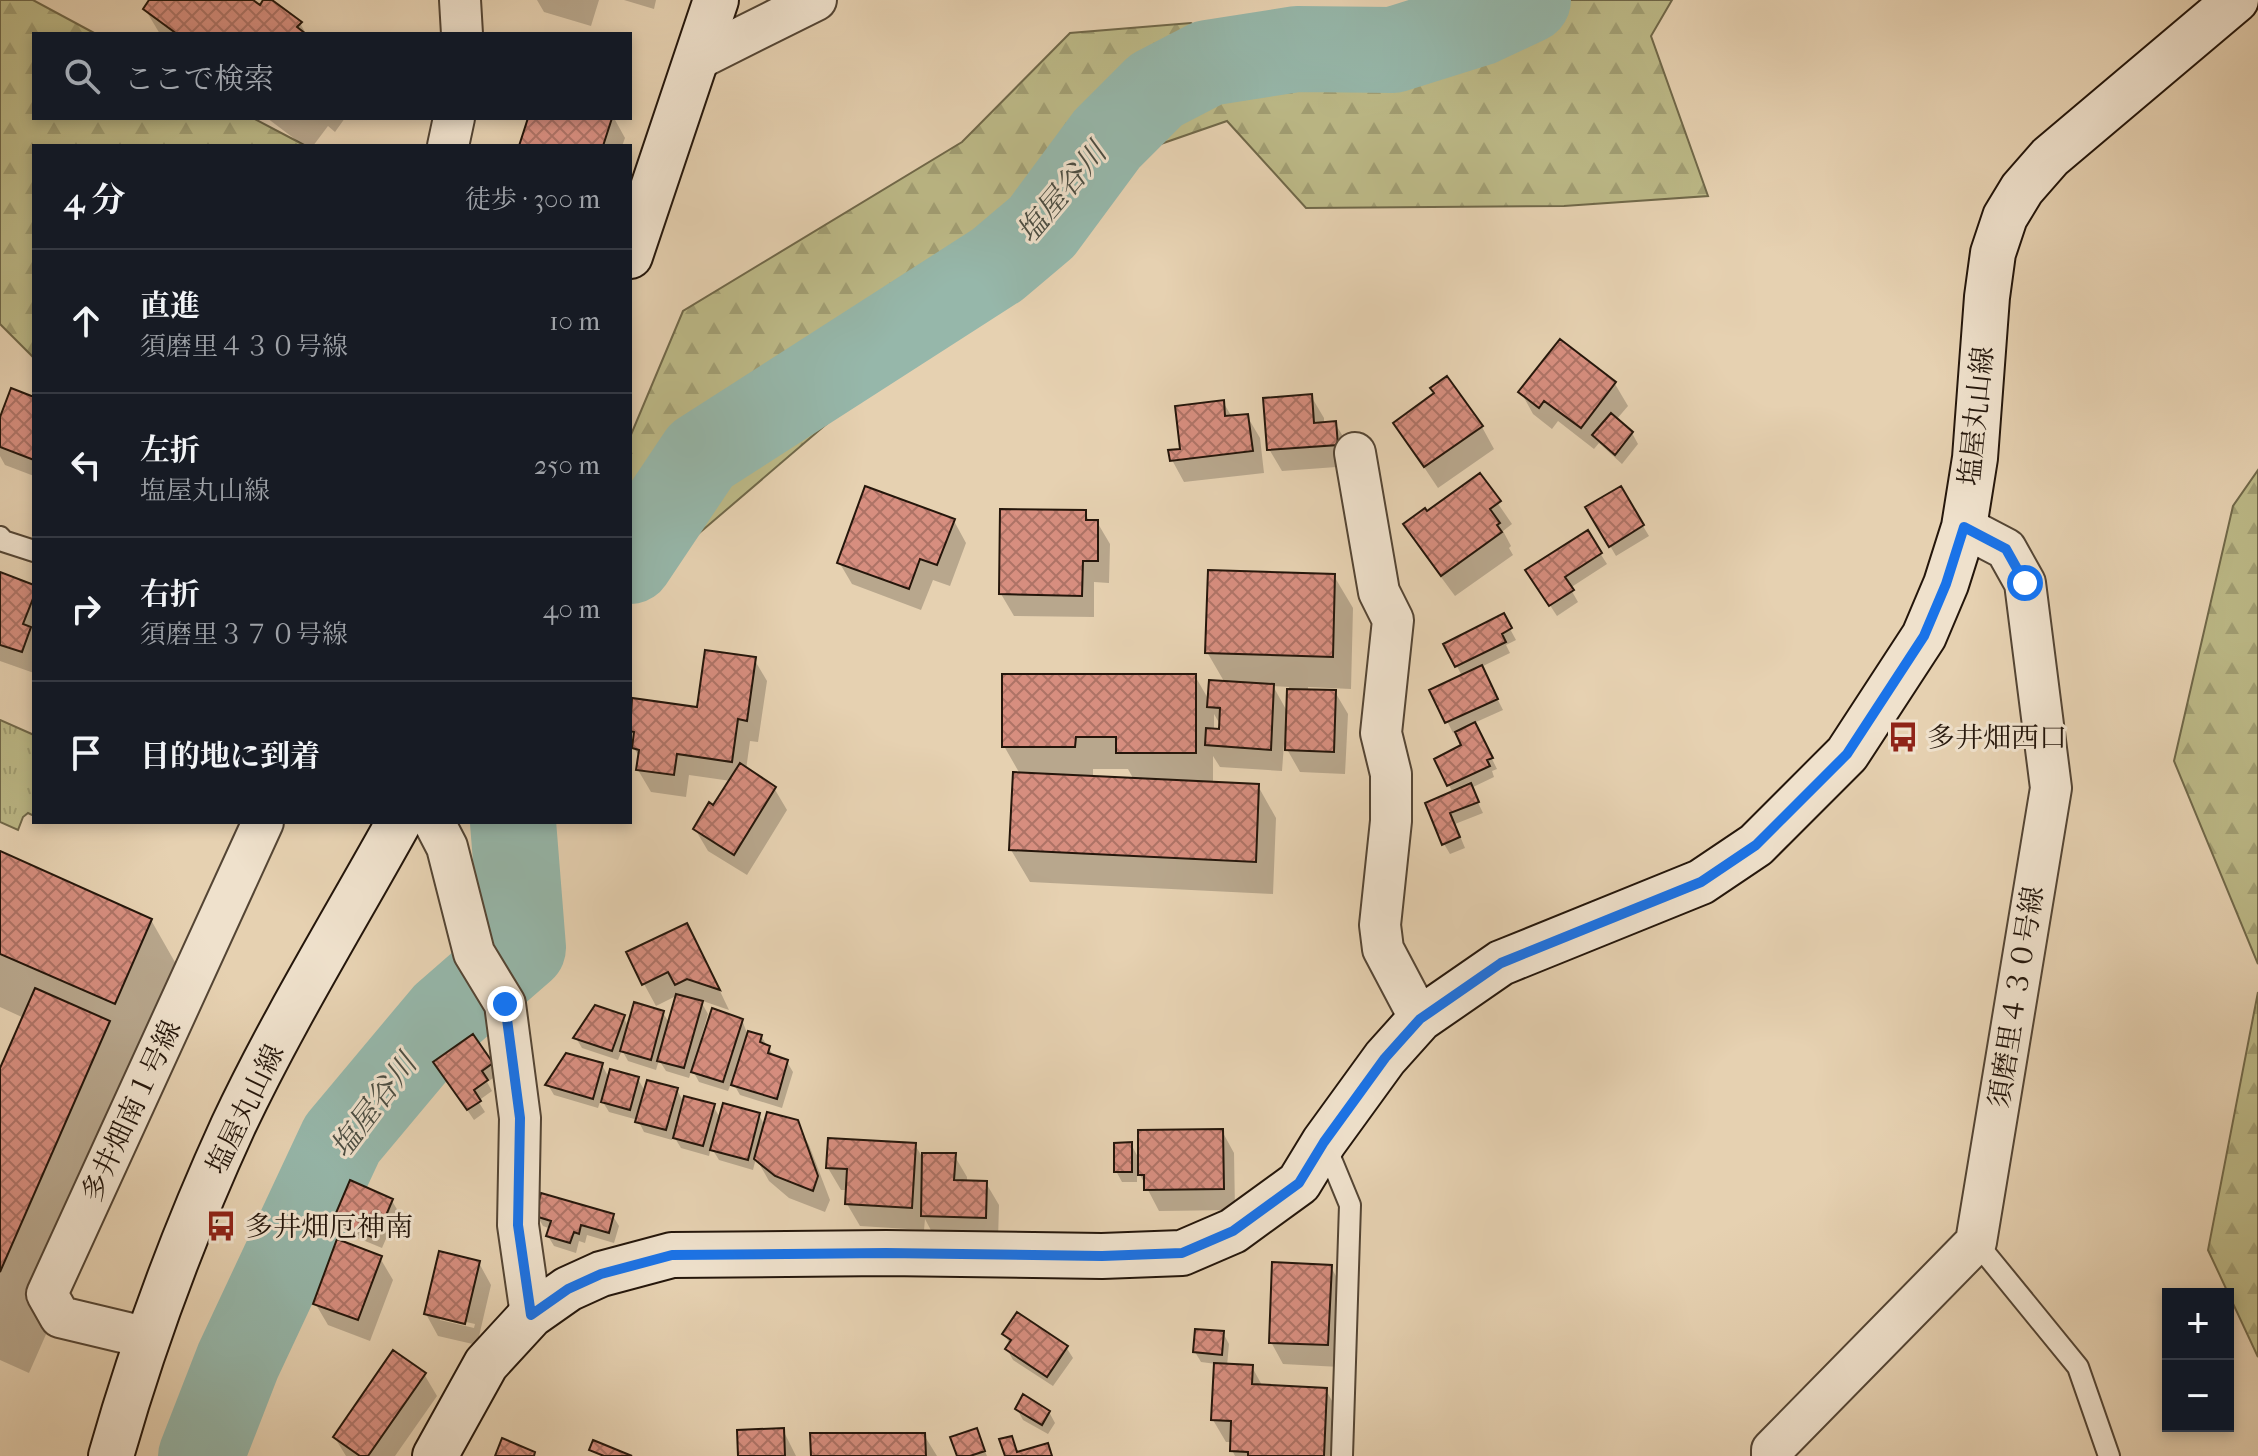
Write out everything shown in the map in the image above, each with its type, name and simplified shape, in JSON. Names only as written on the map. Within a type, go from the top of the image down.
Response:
[{"type":"street","points":[[460,0],[462,32]]},
{"type":"street","points":[[632,250],[716,0]]},
{"type":"street","points":[[696,60],[816,0]]},
{"type":"street","name":"塩屋丸山線","points":[[435,1456],[486,1364],[531,1315],[568,1289],[601,1274],[672,1255],[886,1253],[1102,1256],[1182,1253],[1233,1231],[1299,1183],[1324,1142],[1385,1058],[1420,1019],[1501,963],[1701,882],[1756,845],[1847,754],[1924,636],[1946,584],[1964,527],[1975,458],[1987,297],[1993,253],[2005,217],[2022,189],[2050,157],[2236,0]]},
{"type":"street","points":[[448,144],[454,120]]},
{"type":"street","points":[[1355,453],[1379,592],[1393,620],[1381,733],[1391,774],[1391,821],[1380,925],[1383,949],[1420,1019]]},
{"type":"street","name":"須磨里４３０号線","points":[[1964,527],[2006,549],[2025,583],[2051,788],[1976,1242]]},
{"type":"street","name":"多井畑南１号線","points":[[148,1338],[60,1317],[47,1294],[262,824]]},
{"type":"street","name":"塩屋丸山線","points":[[111,1456],[169,1277],[233,1127],[398,824]]},
{"type":"street","points":[[435,824],[447,847],[474,953],[505,1004],[520,1118],[518,1225],[531,1315]]},
{"type":"street","points":[[1772,1456],[1772,1450],[1976,1242]]},
{"type":"lane","points":[[0,537],[3,541],[32,550]]},
{"type":"lane","points":[[1324,1142],[1350,1205],[1342,1456]]},
{"type":"lane","points":[[1976,1242],[2078,1367],[2109,1456]]},
{"type":"green space","points":[[0,0],[33,0],[92,32],[32,32],[32,120],[257,120],[302,144],[32,144],[32,356],[0,324]]},
{"type":"green space","points":[[1493,0],[1672,0],[1651,36],[1708,196],[1564,206],[1306,208],[1227,121],[1129,155],[844,409],[697,535],[632,570],[632,432],[683,311],[962,142],[1070,33],[1191,23],[1262,72],[1340,73],[1473,48]]},
{"type":"green space","points":[[2258,470],[2258,964],[2174,761],[2233,506]]},
{"type":"green space","points":[[0,720],[32,734],[32,815],[28,813],[23,817],[18,830],[0,822]]},
{"type":"green space","points":[[2258,992],[2258,1357],[2234,1306],[2234,1288],[2226,1288],[2208,1250]]},
{"type":"building","points":[[149,0],[253,0],[260,5],[263,0],[272,0],[302,22],[297,27],[303,32],[174,32],[143,9]]},
{"type":"building","points":[[527,120],[611,120],[604,144],[520,144]]},
{"type":"building","points":[[1560,339],[1616,382],[1581,428],[1544,401],[1539,408],[1518,392]]},
{"type":"building","points":[[1447,376],[1483,426],[1424,467],[1393,423],[1434,393],[1430,388]]},
{"type":"building","points":[[11,388],[32,396],[32,459],[0,447],[0,417]]},
{"type":"building","points":[[1312,394],[1314,423],[1336,421],[1338,445],[1267,450],[1263,398]]},
{"type":"building","points":[[1224,400],[1225,416],[1248,414],[1253,451],[1170,461],[1168,450],[1180,449],[1175,406]]},
{"type":"building","points":[[1611,413],[1633,432],[1615,455],[1592,435]]},
{"type":"building","points":[[1480,473],[1501,501],[1490,509],[1502,532],[1441,576],[1403,524],[1425,508],[1427,511]]},
{"type":"building","points":[[865,486],[955,519],[937,565],[920,559],[909,589],[837,563]]},
{"type":"building","points":[[1621,486],[1644,525],[1609,547],[1585,507]]},
{"type":"building","points":[[1000,509],[1086,510],[1086,520],[1098,520],[1098,561],[1083,561],[1082,596],[999,594]]},
{"type":"building","points":[[1588,530],[1602,553],[1565,577],[1574,590],[1549,606],[1525,570]]},
{"type":"building","points":[[1208,570],[1335,574],[1333,657],[1205,653]]},
{"type":"building","points":[[0,572],[32,584],[32,601],[23,624],[31,627],[22,652],[0,645]]},
{"type":"building","points":[[1504,613],[1512,628],[1502,634],[1506,642],[1455,667],[1443,644]]},
{"type":"building","points":[[705,650],[756,657],[747,721],[738,719],[732,762],[677,754],[674,775],[636,770],[639,750],[632,748],[632,698],[697,707]]},
{"type":"building","points":[[1482,665],[1498,699],[1445,723],[1429,690]]},
{"type":"building","points":[[1002,674],[1196,674],[1196,753],[1116,753],[1116,737],[1076,737],[1075,747],[1002,747]]},
{"type":"building","points":[[1209,680],[1274,684],[1271,750],[1205,745],[1206,728],[1219,729],[1220,708],[1207,707]]},
{"type":"building","points":[[1287,689],[1336,690],[1334,752],[1285,750]]},
{"type":"building","points":[[1475,722],[1493,758],[1487,760],[1490,766],[1447,786],[1434,759],[1461,745],[1455,732]]},
{"type":"building","points":[[740,763],[776,787],[734,855],[693,829],[709,802],[713,805]]},
{"type":"building","points":[[1013,772],[1259,784],[1256,862],[1009,850]]},
{"type":"building","points":[[1471,783],[1479,802],[1450,813],[1460,837],[1442,845],[1425,803]]},
{"type":"building","points":[[0,851],[152,919],[115,1004],[0,954]]},
{"type":"building","points":[[687,923],[720,990],[687,979],[675,985],[668,972],[642,985],[626,952]]},
{"type":"building","points":[[35,988],[110,1021],[0,1272],[0,1068]]},
{"type":"building","points":[[676,994],[703,1001],[684,1068],[657,1061]]},
{"type":"building","points":[[634,1002],[664,1011],[651,1060],[620,1051]]},
{"type":"building","points":[[595,1005],[625,1015],[612,1051],[573,1038]]},
{"type":"building","points":[[712,1008],[743,1019],[723,1082],[691,1072]]},
{"type":"building","points":[[748,1031],[762,1035],[760,1042],[770,1046],[768,1053],[788,1060],[777,1099],[731,1085]]},
{"type":"building","points":[[473,1034],[493,1063],[482,1071],[488,1080],[474,1090],[481,1101],[467,1110],[433,1062]]},
{"type":"building","points":[[566,1053],[603,1063],[593,1099],[545,1085]]},
{"type":"building","points":[[610,1069],[639,1077],[630,1110],[601,1102]]},
{"type":"building","points":[[647,1080],[678,1088],[666,1130],[635,1122]]},
{"type":"building","points":[[684,1096],[715,1104],[703,1146],[673,1138]]},
{"type":"building","points":[[723,1103],[760,1113],[748,1160],[710,1150]]},
{"type":"building","points":[[767,1112],[798,1120],[818,1176],[813,1191],[775,1176],[754,1159]]},
{"type":"building","points":[[1223,1129],[1224,1189],[1144,1190],[1144,1175],[1138,1175],[1138,1130]]},
{"type":"building","points":[[828,1138],[916,1143],[912,1208],[845,1204],[847,1169],[826,1168]]},
{"type":"building","points":[[1132,1142],[1132,1172],[1114,1172],[1114,1143]]},
{"type":"building","points":[[922,1153],[956,1153],[954,1180],[987,1181],[986,1218],[921,1216]]},
{"type":"building","points":[[350,1180],[393,1199],[376,1239],[333,1220]]},
{"type":"building","points":[[541,1193],[614,1214],[609,1233],[581,1225],[579,1234],[574,1232],[570,1243],[546,1236],[551,1221],[535,1216]]},
{"type":"building","points":[[337,1239],[382,1256],[358,1320],[313,1304]]},
{"type":"building","points":[[439,1251],[480,1261],[465,1324],[424,1314]]},
{"type":"building","points":[[1272,1262],[1332,1265],[1328,1345],[1269,1343]]},
{"type":"building","points":[[1017,1312],[1068,1346],[1047,1377],[1005,1349],[1011,1340],[1002,1334]]},
{"type":"building","points":[[1195,1329],[1224,1331],[1222,1355],[1193,1352]]},
{"type":"building","points":[[393,1350],[426,1373],[368,1456],[360,1456],[333,1437]]},
{"type":"building","points":[[1214,1363],[1253,1365],[1252,1384],[1327,1388],[1324,1456],[1248,1456],[1248,1452],[1230,1451],[1231,1421],[1211,1420]]},
{"type":"building","points":[[1023,1394],[1050,1411],[1042,1425],[1015,1409]]},
{"type":"building","points":[[784,1428],[785,1456],[738,1456],[737,1430]]},
{"type":"building","points":[[977,1428],[985,1451],[957,1456],[950,1437]]},
{"type":"building","points":[[810,1433],[925,1433],[926,1456],[811,1456]]},
{"type":"building","points":[[1012,1436],[1017,1452],[1048,1443],[1052,1456],[1005,1456],[999,1439]]},
{"type":"building","points":[[502,1438],[535,1452],[534,1456],[495,1456]]},
{"type":"building","points":[[593,1440],[632,1456],[604,1456],[589,1450]]},
{"type":"waterway","name":"塩屋谷川","points":[[632,558],[701,455],[997,265],[1042,227],[1107,139],[1156,90],[1208,63],[1297,49],[1393,50],[1479,23],[1528,0]]},
{"type":"waterway","name":"塩屋谷川","points":[[201,1456],[238,1361],[342,1139],[445,1016],[523,948],[513,824]]},
{"type":"place","name":"多井畑西口","points":[[1903,737]]},
{"type":"place","name":"多井畑厄神南","points":[[221,1226]]},
{"type":"route","points":[[505,1004],[520,1118],[518,1225],[531,1315],[568,1289],[601,1274],[672,1255],[886,1253],[1102,1256],[1182,1253],[1233,1231],[1299,1183],[1324,1142],[1385,1058],[1420,1019],[1469,983],[1501,963],[1701,882],[1756,845],[1847,754],[1924,636],[1946,584],[1964,527],[2006,549],[2025,583]]}]
